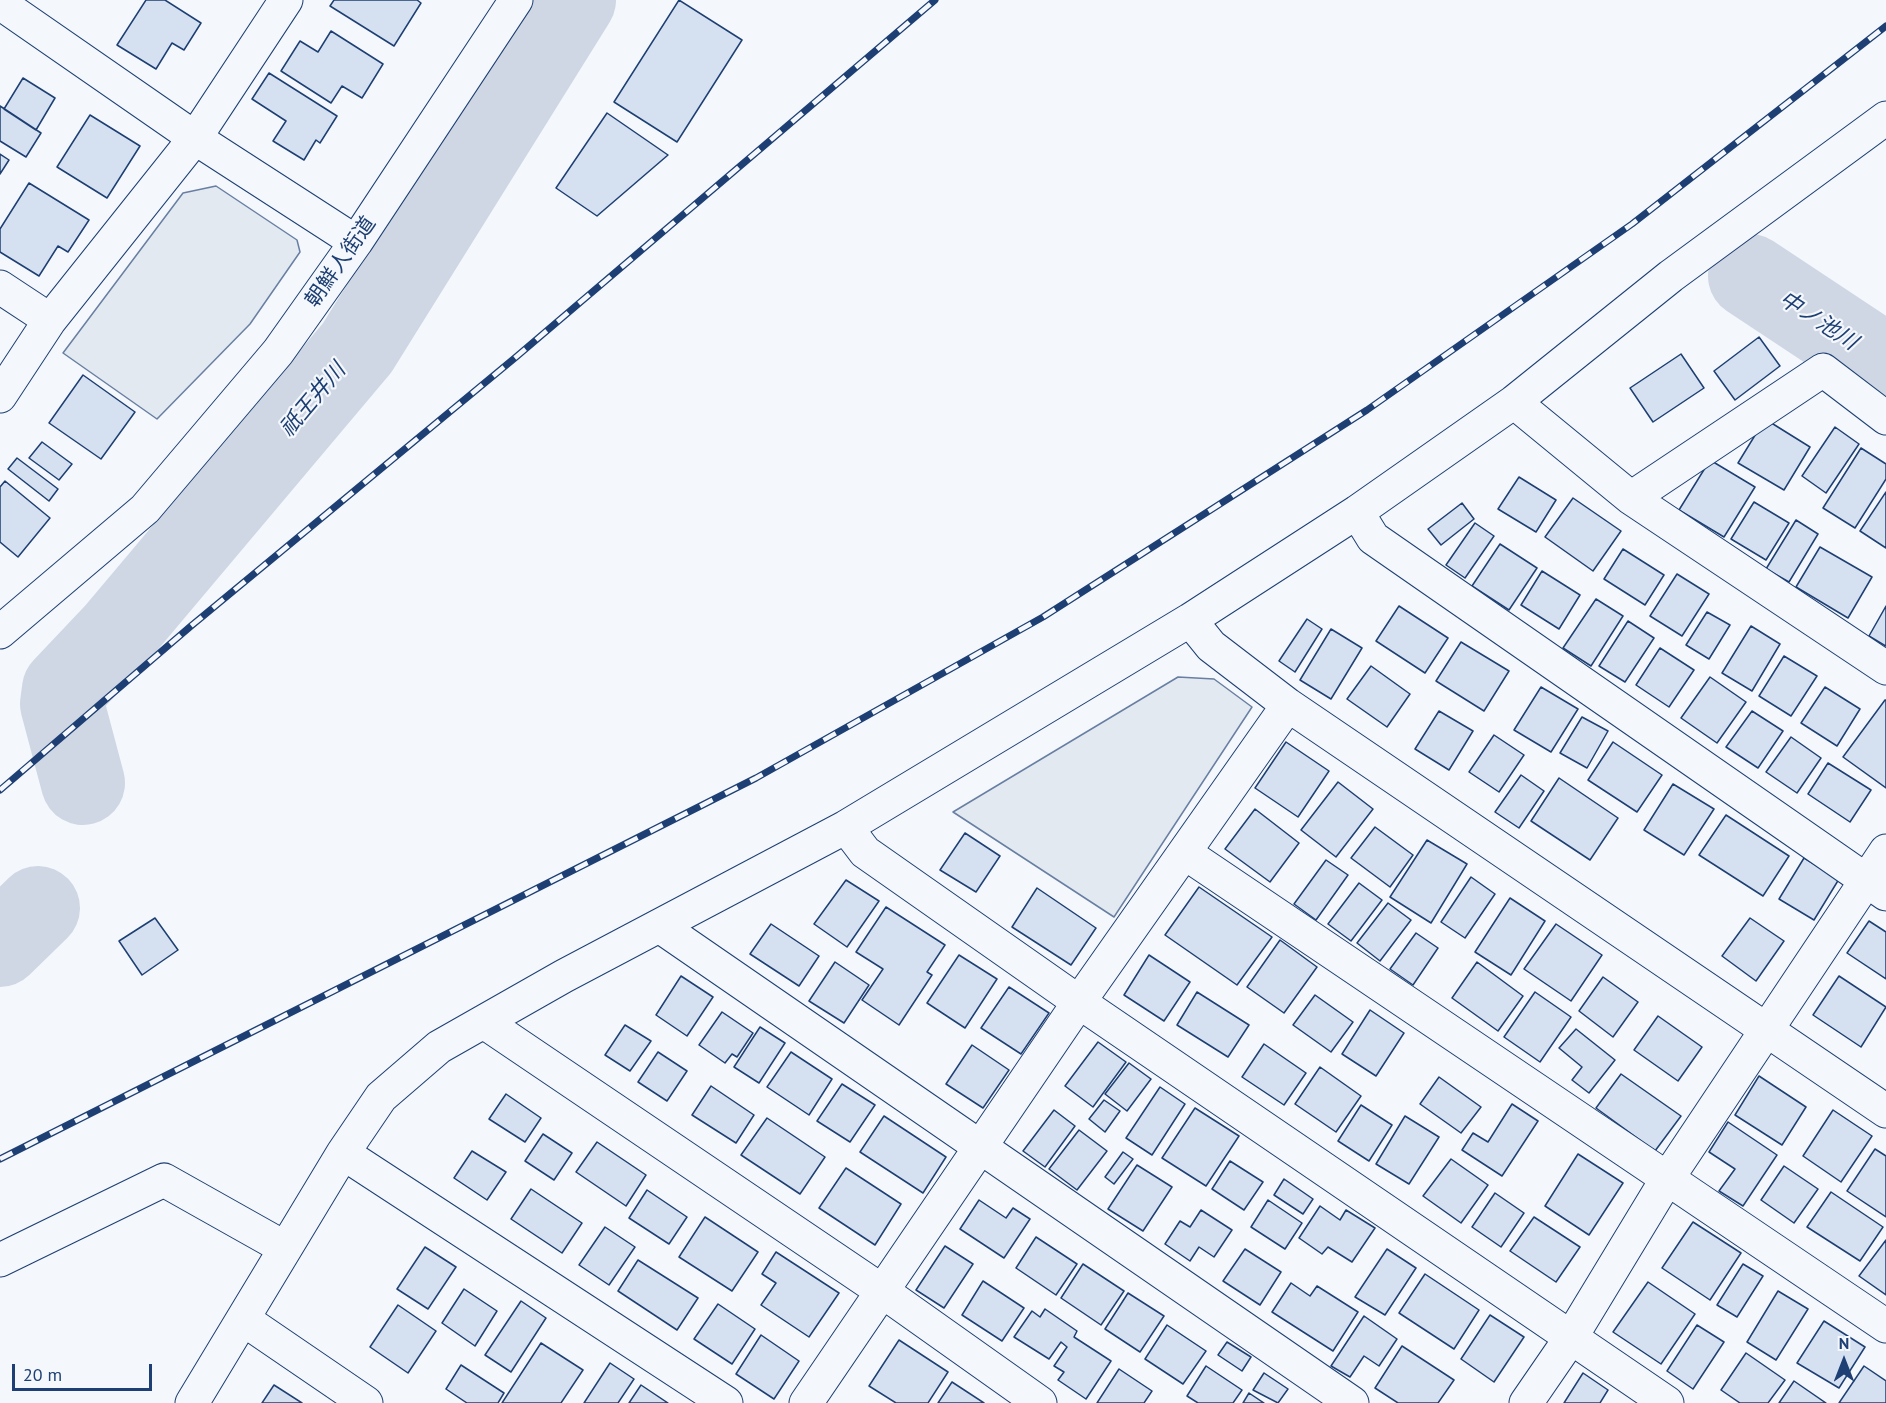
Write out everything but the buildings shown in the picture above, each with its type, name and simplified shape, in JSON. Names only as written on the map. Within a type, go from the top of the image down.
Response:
[{"type":"street","points":[[0,396],[50,320],[195,138],[286,0]]},
{"type":"street","name":"朝鮮人街道","points":[[0,632],[145,509],[278,352],[356,242],[516,0]]},
{"type":"street","points":[[0,3],[195,138],[356,242]]},
{"type":"street","points":[[192,1403],[343,1153],[381,1097],[439,1047],[564,976],[661,927],[846,827],[1190,620],[1357,512],[1514,402],[1671,276],[1886,118]]},
{"type":"street","points":[[0,287],[50,320]]},
{"type":"street","points":[[1631,498],[1823,370],[1886,418]]},
{"type":"street","points":[[1514,402],[1631,498],[1886,668]]},
{"type":"street","points":[[1357,512],[1373,538],[1876,887]]},
{"type":"street","points":[[1190,620],[1211,646],[1288,705],[1886,1111]]},
{"type":"street","points":[[806,1403],[1079,1002],[1288,705]]},
{"type":"street","points":[[846,827],[865,852],[1079,1002],[1667,1403]]},
{"type":"street","points":[[1526,1403],[1570,1339],[1667,1179],[1768,1030],[1876,887],[1886,852]]},
{"type":"street","points":[[1185,854],[1886,1326]]},
{"type":"street","points":[[661,927],[980,1149],[1352,1403]]},
{"type":"street","points":[[484,1022],[882,1291],[1040,1403]]},
{"type":"street","points":[[343,1153],[726,1403]]},
{"type":"street","points":[[0,1260],[164,1180],[285,1248]]},
{"type":"street","points":[[243,1319],[366,1403]]},
{"type":"shaded area","points":[[216,186],[297,240],[300,252],[250,324],[157,419],[63,353],[183,193]]},
{"type":"shaded area","points":[[1178,677],[1214,679],[1252,707],[1114,917],[953,812]]},
{"type":"waterway","name":"祇王井川","points":[[83,783],[62,704],[64,689],[117,633],[357,348],[574,0]]},
{"type":"waterway","name":"中ノ池川","points":[[1750,276],[1886,366]]},
{"type":"waterway","name":"祇王井川","points":[[0,945],[38,908]]},
{"type":"railway","points":[[0,790],[191,626],[516,357],[935,0]]},
{"type":"railway","points":[[0,1159],[756,778],[1043,617],[1367,410],[1632,224],[1886,26]]}]
